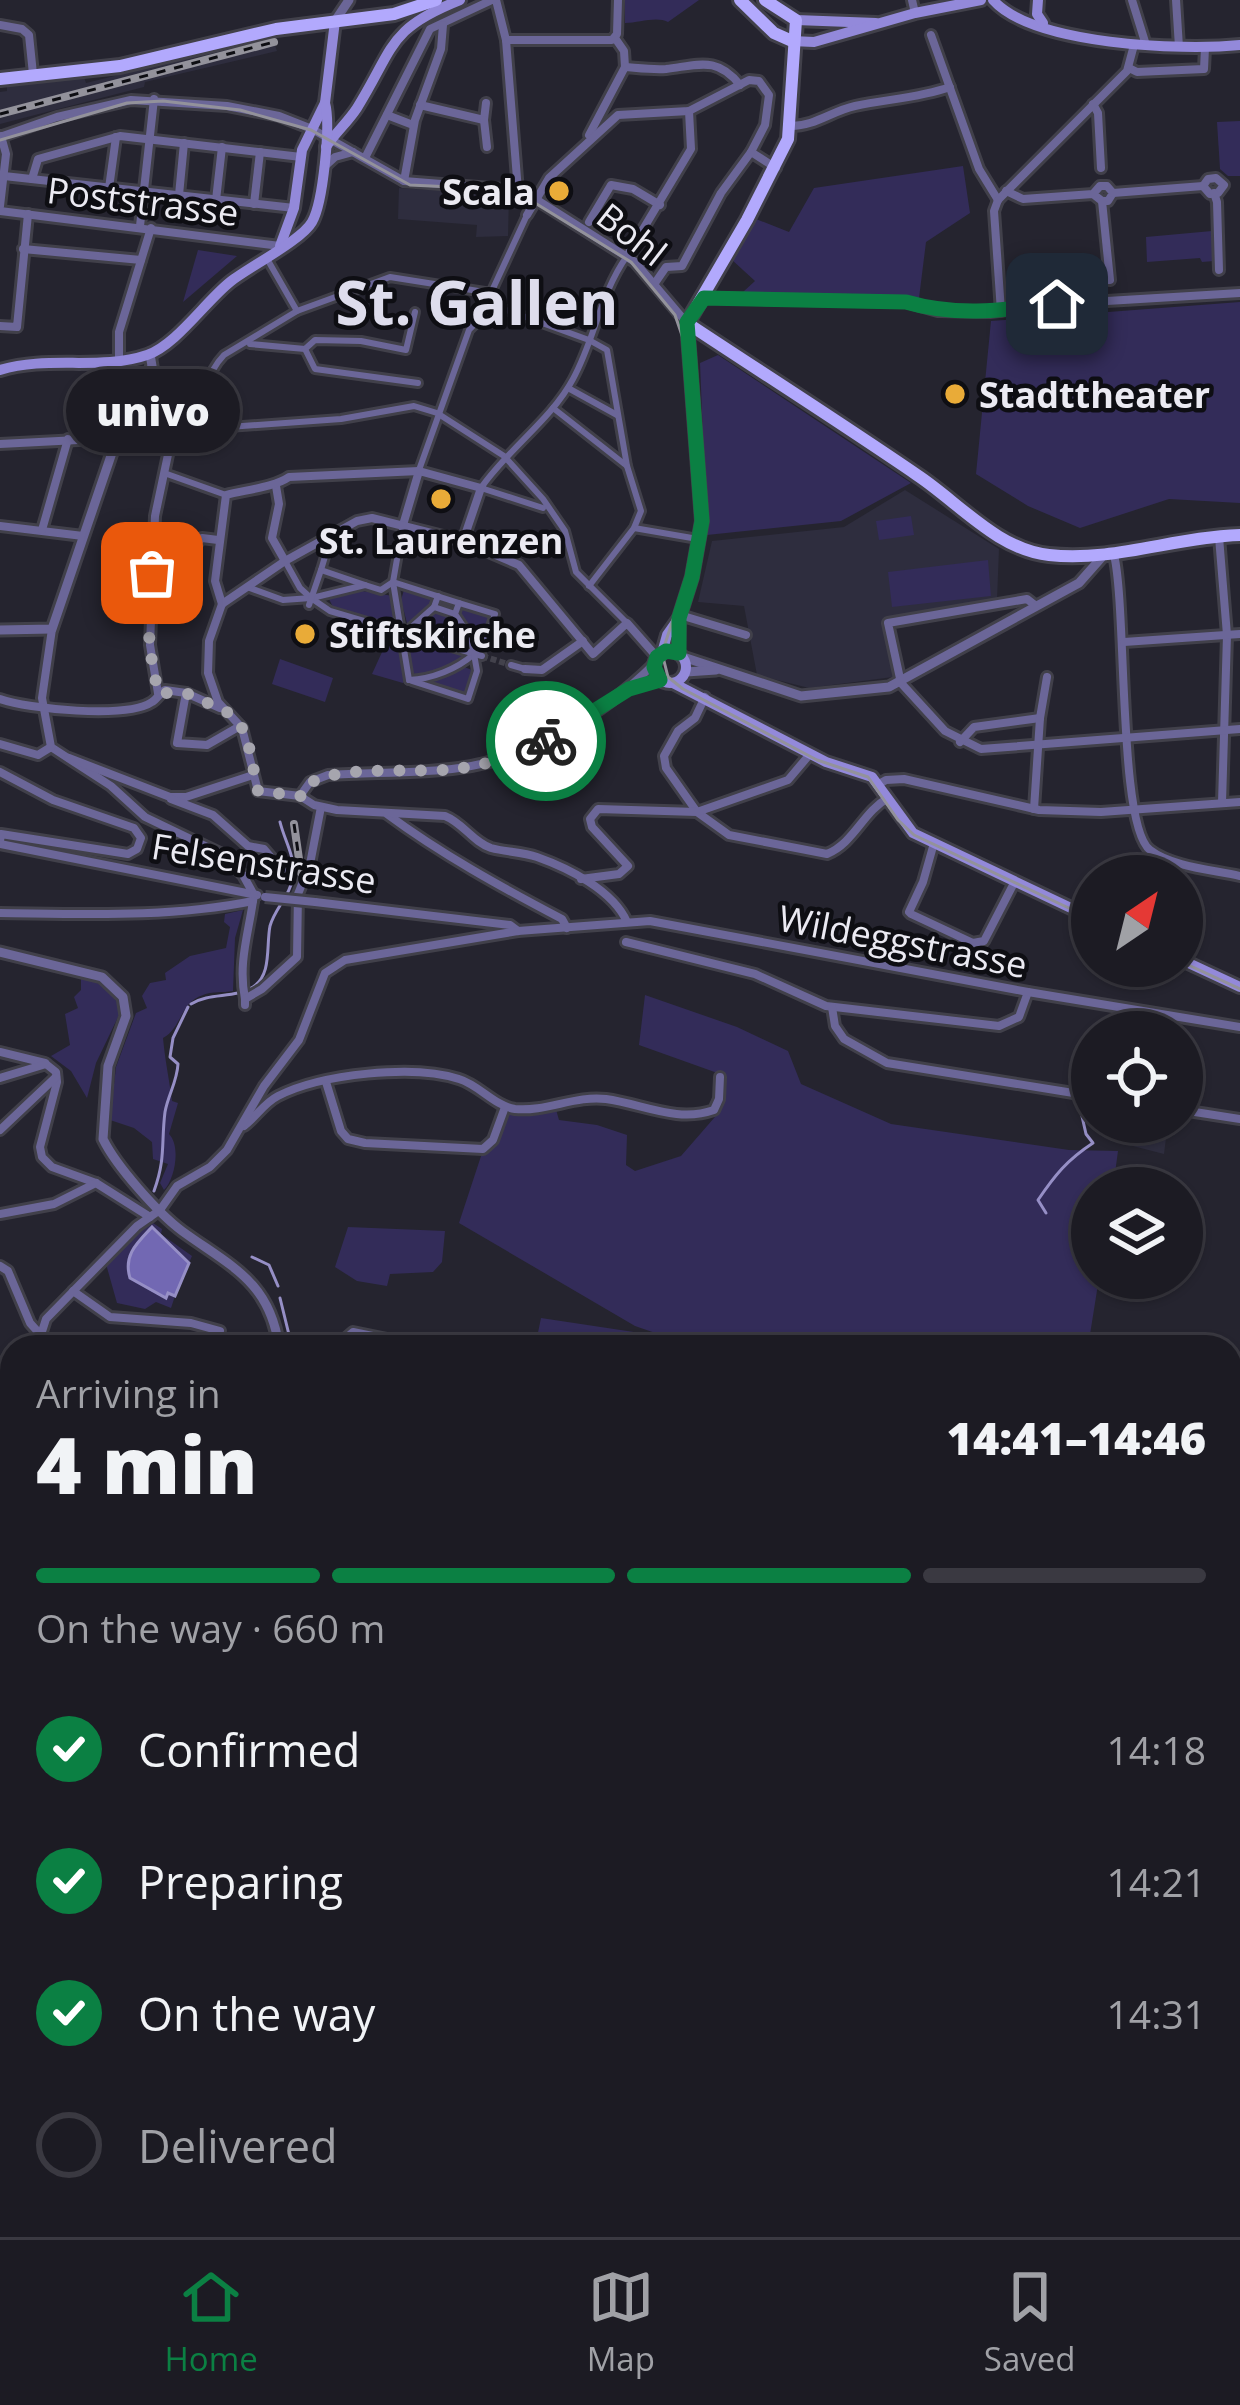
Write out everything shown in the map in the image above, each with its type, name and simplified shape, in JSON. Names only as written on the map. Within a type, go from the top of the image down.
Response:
[{"type":"main road","points":[[0,79],[120,66],[276,29],[394,14],[436,0]]},
{"type":"main road","points":[[327,141],[356,109],[393,44],[419,17],[460,0]]},
{"type":"main road","points":[[740,0],[774,32],[792,41],[814,43],[864,31],[914,6],[981,0]]},
{"type":"main road","points":[[765,0],[796,20],[876,23]]},
{"type":"main road","points":[[993,0],[1008,13],[1066,33],[1140,46],[1240,45]]},
{"type":"main road","points":[[1038,0],[1037,14],[1045,25]]},
{"type":"main road","points":[[676,677],[680,617],[702,521],[687,322],[776,168],[790,126],[796,20]]},
{"type":"main road","points":[[0,370],[38,362],[118,360],[150,354],[228,284],[298,237],[312,222],[327,141],[325,104],[335,21]]},
{"type":"main road","points":[[280,246],[294,212],[301,157],[325,104]]},
{"type":"main road","points":[[294,212],[312,222]]},
{"type":"main road","points":[[687,322],[1009,542],[1046,555],[1108,556],[1188,538],[1240,536]]},
{"type":"main road","points":[[657,658],[680,617]]},
{"type":"main road","points":[[657,658],[681,655]]},
{"type":"main road","points":[[657,658],[705,697],[810,754],[862,771],[880,784],[903,824],[934,843],[1071,908]]},
{"type":"main road","points":[[1203,970],[1240,987]]},
{"type":"street","points":[[0,208],[6,154],[1,137],[106,104],[154,99],[246,109],[312,129],[404,182],[518,191],[506,40],[494,0],[446,20],[443,26],[441,49],[414,125],[404,182]]},
{"type":"street","points":[[583,144],[625,67],[624,51],[615,38],[619,0]]},
{"type":"street","points":[[1000,311],[994,211],[998,200],[1129,68],[1140,46],[1132,0]]},
{"type":"street","points":[[1176,0],[1179,48]]},
{"type":"street","points":[[335,21],[344,2]]},
{"type":"street","points":[[419,17],[430,29]]},
{"type":"street","points":[[0,25],[29,35],[33,76]]},
{"type":"street","points":[[430,29],[443,26]]},
{"type":"street","points":[[365,158],[430,29]]},
{"type":"street","points":[[931,34],[979,169],[998,200]]},
{"type":"street","points":[[506,40],[615,38]]},
{"type":"street","points":[[1129,68],[1137,73],[1204,69],[1205,48]]},
{"type":"street","points":[[625,67],[662,69],[709,62],[729,70],[740,85]]},
{"type":"street","points":[[409,680],[393,581],[403,525],[437,413],[469,330],[535,199],[549,178],[618,115],[689,111],[749,80],[759,81],[769,95],[765,125],[682,266],[666,267],[655,283]]},
{"type":"street","points":[[790,126],[811,124],[850,107],[950,87]]},
{"type":"street","points":[[118,360],[119,332],[146,227],[154,99]]},
{"type":"street","points":[[486,103],[487,147]]},
{"type":"street","points":[[1093,104],[1098,113],[1101,168]]},
{"type":"street","points":[[420,105],[484,120]]},
{"type":"street","points":[[463,542],[481,488],[504,456],[568,388],[611,280],[692,148],[689,111]]},
{"type":"street","points":[[387,116],[414,125]]},
{"type":"street","points":[[109,188],[116,136]]},
{"type":"street","points":[[32,179],[38,159],[116,136],[301,157]]},
{"type":"street","points":[[179,195],[184,143]]},
{"type":"street","points":[[216,200],[222,147]]},
{"type":"street","points":[[254,204],[260,152]]},
{"type":"street","points":[[322,168],[335,157],[354,152]]},
{"type":"street","points":[[751,152],[776,168]]},
{"type":"street","points":[[4,176],[294,212]]},
{"type":"street","points":[[1203,186],[1216,178],[1223,185]]},
{"type":"street","points":[[1214,194],[1223,185],[1240,184]]},
{"type":"street","points":[[589,222],[611,185],[633,189],[661,205]]},
{"type":"street","points":[[1006,191],[1023,200],[1108,201],[1114,193],[1203,186],[1217,202],[1220,270]]},
{"type":"street","name":"Bohl","points":[[518,191],[627,256],[687,322]]},
{"type":"street","points":[[1098,198],[1110,280]]},
{"type":"street","name":"Poststrasse","points":[[0,208],[280,246]]},
{"type":"street","points":[[0,326],[16,327],[28,214]]},
{"type":"street","points":[[23,249],[141,260]]},
{"type":"street","points":[[266,257],[297,311]]},
{"type":"street","points":[[203,430],[208,376],[224,355],[297,311],[390,277],[491,293]]},
{"type":"street","points":[[704,298],[906,302],[928,308],[1000,311],[1240,293]]},
{"type":"street","points":[[487,302],[607,350],[627,466],[640,511],[634,528],[589,586]]},
{"type":"street","points":[[246,344],[304,349],[315,340],[361,341],[406,350],[415,312]]},
{"type":"street","points":[[304,349],[315,369],[418,383]]},
{"type":"street","points":[[150,354],[152,366],[117,437],[52,629],[42,698],[51,746],[111,786],[145,817],[221,854],[258,898]]},
{"type":"street","points":[[568,388],[619,416]]},
{"type":"street","points":[[130,406],[152,432],[341,418],[414,406],[437,413],[504,456],[543,499],[565,531],[576,572],[657,658],[629,689],[552,738],[508,757],[458,769],[328,775],[305,786],[301,796]]},
{"type":"street","points":[[553,408],[627,466]]},
{"type":"street","points":[[0,699],[44,710],[106,710],[155,700],[158,693],[149,645],[155,516],[173,431]]},
{"type":"street","points":[[0,444],[117,437]]},
{"type":"street","points":[[42,530],[68,439]]},
{"type":"street","points":[[166,474],[226,495],[251,486],[276,486],[289,477],[419,471],[547,509]]},
{"type":"street","points":[[276,486],[279,504],[272,538],[310,602]]},
{"type":"street","points":[[222,604],[215,581],[226,495]]},
{"type":"street","points":[[627,623],[593,654],[519,565],[463,542],[372,518],[357,521],[285,561],[222,604],[209,641],[208,673],[212,692],[240,725],[255,787],[262,793],[301,796],[321,807],[445,816],[487,846],[538,857],[581,878],[616,903],[627,922]]},
{"type":"street","points":[[0,526],[83,536]]},
{"type":"street","points":[[634,528],[692,538]]},
{"type":"street","points":[[1219,536],[1227,635],[1222,803]]},
{"type":"street","points":[[190,568],[194,546],[202,538],[218,540]]},
{"type":"street","points":[[310,602],[327,550],[325,539]]},
{"type":"street","points":[[681,655],[807,697],[901,683],[1089,576],[1108,556]]},
{"type":"street","points":[[1108,556],[1124,642],[1133,808],[1140,838],[1150,850],[1240,876]]},
{"type":"street","points":[[321,570],[381,590],[393,581]]},
{"type":"street","points":[[393,581],[495,614],[478,655],[423,680],[409,680]]},
{"type":"street","points":[[244,585],[478,655]]},
{"type":"street","points":[[310,602],[365,585]]},
{"type":"street","points":[[403,634],[434,608],[438,596]]},
{"type":"street","points":[[1036,606],[1027,599],[888,623],[901,683],[945,731],[981,749],[1240,729]]},
{"type":"street","points":[[455,614],[459,603]]},
{"type":"street","points":[[409,680],[468,699],[478,655],[455,614],[434,608]]},
{"type":"street","points":[[680,617],[746,635]]},
{"type":"street","points":[[0,630],[52,629]]},
{"type":"street","points":[[1124,642],[1240,634]]},
{"type":"street","points":[[511,664],[542,670],[583,641]]},
{"type":"street","points":[[629,689],[719,670]]},
{"type":"street","points":[[208,673],[186,693],[177,743],[207,746],[240,725]]},
{"type":"street","points":[[1034,809],[1047,677]]},
{"type":"street","points":[[158,693],[186,693],[227,712]]},
{"type":"street","points":[[705,697],[664,757],[697,812],[729,835],[827,854],[840,848],[888,798]]},
{"type":"street","points":[[961,742],[974,727],[1040,718]]},
{"type":"street","points":[[0,744],[38,755],[51,746]]},
{"type":"street","points":[[581,878],[620,874],[628,866],[590,823],[598,809],[697,812],[788,780],[810,754]]},
{"type":"street","points":[[68,758],[213,815],[248,846],[264,849],[282,870]]},
{"type":"street","points":[[0,772],[52,800],[134,828],[141,842],[128,854],[1,834],[0,842]]},
{"type":"street","points":[[170,797],[187,797],[253,775]]},
{"type":"street","points":[[880,784],[915,781],[1034,809],[1091,812],[1240,802]]},
{"type":"street","points":[[258,898],[244,934],[244,996],[262,989],[297,957],[298,894],[310,864],[321,807]]},
{"type":"street","points":[[386,813],[445,856],[562,919],[567,928]]},
{"type":"street","name":"Felsenstrasse","points":[[0,842],[258,898],[510,925],[518,931]]},
{"type":"street","points":[[934,843],[911,914],[973,943],[985,941],[1015,881]]},
{"type":"street","points":[[0,914],[155,914],[258,898]]},
{"type":"street","name":"Wildeggstrasse","points":[[518,931],[664,923],[1240,1027]]},
{"type":"street","points":[[242,1128],[268,1079],[298,1040],[329,968],[364,956],[518,931]]},
{"type":"street","points":[[626,941],[755,974],[832,1007],[999,1026],[1019,1017],[1028,992]]},
{"type":"street","points":[[0,952],[102,977],[121,993],[126,1016],[108,1066],[103,1139],[155,1213]]},
{"type":"street","points":[[832,1007],[844,1039],[887,1064],[1071,1093]]},
{"type":"street","points":[[0,1052],[54,1067],[57,1076],[40,1152],[52,1167],[155,1213],[255,1286],[271,1311],[276,1335]]},
{"type":"street","points":[[0,1078],[46,1064]]},
{"type":"street","points":[[0,1266],[8,1271],[39,1333],[46,1318],[177,1186],[218,1159],[275,1097],[326,1082],[373,1074],[436,1074],[468,1082],[505,1107],[535,1109],[605,1099],[682,1116],[716,1108],[720,1077]]},
{"type":"street","points":[[0,1130],[57,1076]]},
{"type":"street","points":[[326,1082],[341,1131],[348,1139],[365,1143],[483,1150],[493,1140],[505,1107]]},
{"type":"street","points":[[1203,1113],[1240,1119]]},
{"type":"street","points":[[0,1214],[54,1204],[96,1184]]},
{"type":"street","points":[[73,1291],[110,1317],[191,1323],[220,1331]]},
{"type":"shaded area","points":[[625,0],[699,0],[668,22],[625,23]]},
{"type":"shaded area","points":[[272,37],[277,51],[145,82],[144,87],[0,124],[0,92],[7,91],[7,85],[84,77],[86,83]]},
{"type":"shaded area","points":[[1240,121],[1240,176],[1228,176],[1220,169],[1217,122]]},
{"type":"shaded area","points":[[963,166],[970,213],[926,242],[919,298],[743,292],[755,281],[731,259],[756,219],[789,232],[814,188]]},
{"type":"shaded area","points":[[399,188],[509,195],[508,236],[476,237],[477,225],[398,219]]},
{"type":"shaded area","points":[[1212,231],[1214,261],[1147,262],[1146,237]]},
{"type":"shaded area","points":[[198,250],[237,256],[183,302]]},
{"type":"shaded area","points":[[1240,302],[1240,503],[1169,499],[1080,528],[1028,506],[976,474],[991,321]]},
{"type":"shaded area","points":[[718,355],[911,483],[841,521],[707,535],[700,363]]},
{"type":"shaded area","points":[[905,490],[999,549],[997,600],[886,622],[893,677],[809,688],[757,675],[744,606],[698,602],[712,541],[844,527]]},
{"type":"shaded area","points":[[911,516],[914,535],[879,540],[876,521]]},
{"type":"shaded area","points":[[988,560],[991,596],[892,607],[888,572]]},
{"type":"shaded area","points":[[404,590],[435,598],[408,627],[401,600]]},
{"type":"shaded area","points":[[362,591],[393,596],[399,627],[334,609],[329,599]]},
{"type":"shaded area","points":[[461,606],[492,616],[485,642],[473,638],[458,614]]},
{"type":"shaded area","points":[[434,611],[455,617],[469,640],[466,650],[415,633],[413,629]]},
{"type":"shaded area","points":[[412,637],[464,653],[461,662],[422,677],[412,673],[407,641]]},
{"type":"shaded area","points":[[388,639],[401,644],[403,683],[372,674]]},
{"type":"shaded area","points":[[280,659],[333,678],[325,702],[272,684]]},
{"type":"shaded area","points":[[464,667],[475,671],[467,697],[422,682]]},
{"type":"shaded area","points":[[243,910],[235,938],[233,991],[195,998],[163,1038],[172,1101],[178,1103],[169,1134],[175,1162],[164,1190],[160,1183],[168,1164],[153,1159],[152,1142],[134,1128],[110,1120],[116,1067],[136,1013],[147,1008],[142,996],[150,983],[166,980],[165,973],[190,956],[226,948],[230,927],[224,922],[225,914]]},
{"type":"shaded area","points":[[81,978],[103,985],[120,1005],[87,1098],[71,1071],[51,1056],[70,1045],[65,1014],[78,1008],[74,997],[81,990]]},
{"type":"shaded area","points":[[645,995],[737,1027],[788,1051],[801,1084],[891,1124],[1069,1150],[1118,1151],[1116,1167],[1071,1167],[1071,1299],[1096,1299],[1090,1335],[661,1335],[635,1326],[459,1223],[483,1150],[505,1107],[555,1106],[559,1120],[627,1135],[626,1165],[635,1171],[681,1156],[721,1110],[723,1075],[639,1045]]},
{"type":"shaded area","points":[[1129,1143],[1165,1143],[1164,1154]]},
{"type":"shaded area","points":[[153,1223],[192,1256],[189,1263],[169,1246],[130,1278],[165,1298],[168,1293],[175,1296],[171,1308],[156,1302],[145,1309],[117,1303],[106,1264],[137,1232]]},
{"type":"shaded area","points":[[152,1227],[189,1263],[175,1296],[168,1293],[166,1298],[130,1278],[130,1256]]},
{"type":"shaded area","points":[[348,1227],[445,1231],[442,1262],[433,1272],[390,1274],[387,1286],[357,1281],[335,1267]]},
{"type":"shaded area","points":[[541,1318],[654,1335],[537,1335]]},
{"type":"waterway","points":[[191,1004],[246,991],[263,975],[270,926],[293,876],[280,822]]},
{"type":"waterway","points":[[154,1191],[162,1160],[165,1112],[178,1064],[170,1057],[173,1038],[188,1007]]},
{"type":"waterway","points":[[1046,1213],[1038,1200],[1062,1168],[1093,1143]]},
{"type":"waterway","points":[[252,1257],[269,1265],[278,1286]]},
{"type":"waterway","points":[[280,1298],[289,1335]]},
{"type":"tunnel","points":[[482,656],[511,665]]},
{"type":"tram line","points":[[0,140],[127,103],[163,101],[240,110],[311,130],[410,185],[522,195],[631,262],[675,315],[685,344],[696,450],[697,522],[690,568],[662,653],[668,677],[817,760],[868,777],[914,835],[1071,909]]},
{"type":"tram line","points":[[1203,972],[1240,989]]},
{"type":"railway","points":[[0,114],[274,42]]},
{"type":"railway","points":[[294,824],[301,873]]},
{"type":"way so far","points":[[152,573],[149,645],[158,693],[186,693],[235,719],[248,742],[255,787],[262,793],[301,796],[305,786],[328,775],[458,769],[508,757],[546,741]]},
{"type":"place","name":"Scala","points":[[559,191]]},
{"type":"place","name":"Stadttheater","points":[[955,394]]},
{"type":"place","name":"St. Laurenzen","points":[[441,499]]},
{"type":"place","name":"univo","points":[[152,573]]},
{"type":"place","name":"Stiftskirche","points":[[305,634]]},
{"type":"district","name":"St. Gallen","points":[[477,302]]},
{"type":"route","points":[[546,741],[629,689],[660,680],[654,667],[657,657],[666,651],[679,653],[679,618],[702,521],[687,322],[704,298],[906,302],[938,311],[990,312],[1057,304]]}]
